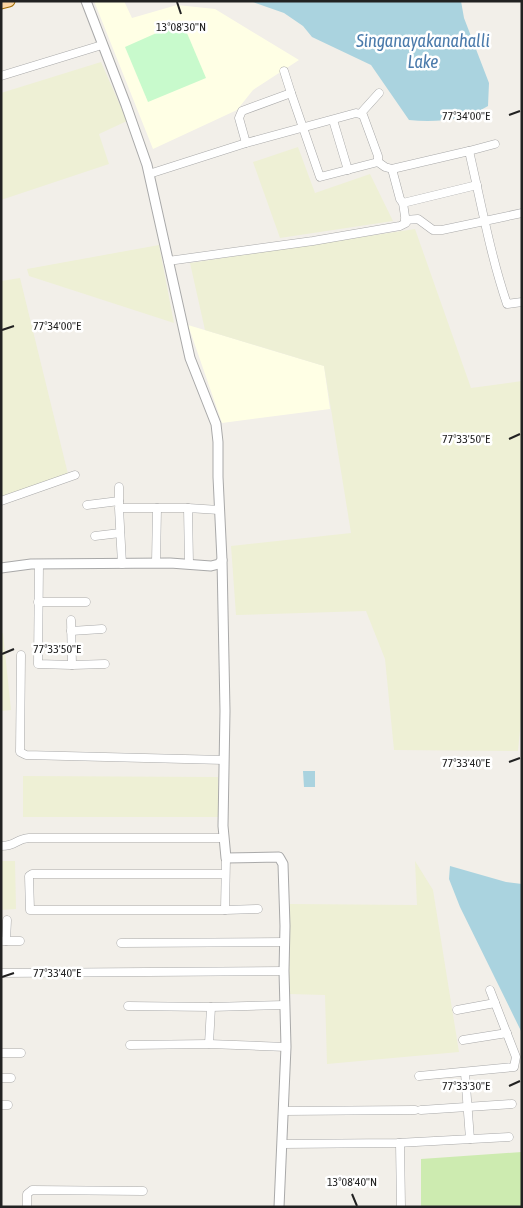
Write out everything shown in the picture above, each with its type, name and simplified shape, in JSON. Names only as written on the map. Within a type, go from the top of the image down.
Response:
[{"type":"main road","points":[[1,4],[8,1]]},
{"type":"street","points":[[86,1],[140,142],[149,174],[190,358],[216,424],[222,560],[225,711],[222,826],[226,858],[225,910]]},
{"type":"street","points":[[1,76],[102,45]]},
{"type":"street","points":[[284,71],[320,178],[378,162]]},
{"type":"street","points":[[246,143],[238,118],[242,111],[291,93]]},
{"type":"street","points":[[149,174],[246,143],[361,113],[365,106],[379,93]]},
{"type":"street","points":[[361,113],[368,125],[378,156],[378,162]]},
{"type":"street","points":[[333,120],[348,170]]},
{"type":"street","points":[[378,162],[386,168],[392,169],[495,144]]},
{"type":"street","points":[[469,150],[483,220],[506,304],[522,302]]},
{"type":"street","points":[[168,261],[313,241],[400,226],[406,223],[403,203],[400,199],[392,169]]},
{"type":"street","points":[[403,203],[477,185]]},
{"type":"street","points":[[405,220],[418,219],[433,230],[442,230],[522,213]]},
{"type":"street","points":[[1,501],[75,475]]},
{"type":"street","points":[[119,487],[122,564]]},
{"type":"street","points":[[87,505],[119,504],[157,508],[219,510]]},
{"type":"street","points":[[156,563],[157,508]]},
{"type":"street","points":[[188,508],[189,564]]},
{"type":"street","points":[[95,536],[120,533]]},
{"type":"street","points":[[1,568],[39,564],[156,563],[211,566],[219,564],[222,560]]},
{"type":"street","points":[[38,664],[39,564]]},
{"type":"street","points":[[38,602],[86,602]]},
{"type":"street","points":[[71,620],[72,665]]},
{"type":"street","points":[[71,631],[102,629]]},
{"type":"street","points":[[105,664],[38,664],[21,659],[20,752],[26,755],[224,760]]},
{"type":"street","points":[[1,846],[12,846],[22,838],[224,838]]},
{"type":"street","points":[[226,858],[279,857],[283,864],[286,1047],[279,1207]]},
{"type":"street","points":[[225,874],[32,874],[29,876],[31,911],[225,910],[258,908]]},
{"type":"street","points":[[7,920],[4,941],[20,941]]},
{"type":"street","points":[[121,943],[284,942]]},
{"type":"street","points":[[1,973],[284,971]]},
{"type":"street","points":[[419,1076],[514,1067],[516,1057],[490,990]]},
{"type":"street","points":[[457,1010],[495,1003]]},
{"type":"street","points":[[128,1006],[211,1007],[285,1005]]},
{"type":"street","points":[[209,1044],[211,1007]]},
{"type":"street","points":[[463,1040],[507,1033]]},
{"type":"street","points":[[130,1044],[209,1044],[286,1047]]},
{"type":"street","points":[[1,1053],[20,1053]]},
{"type":"street","points":[[465,1072],[470,1139]]},
{"type":"street","points":[[1,1078],[12,1078]]},
{"type":"street","points":[[283,1111],[418,1110],[512,1104]]},
{"type":"street","points":[[282,1144],[400,1143],[509,1137]]},
{"type":"street","points":[[400,1143],[401,1207]]},
{"type":"street","points":[[27,1207],[27,1194],[32,1190],[143,1191]]},
{"type":"shaded area","points":[[94,1],[124,1],[132,18],[177,5],[215,9],[299,60],[253,90],[237,110],[153,149]]},
{"type":"shaded area","points":[[101,62],[127,121],[99,134],[109,164],[1,200],[1,93]]},
{"type":"shaded area","points":[[298,147],[315,193],[370,174],[393,221],[280,238],[253,162]]},
{"type":"shaded area","points":[[415,229],[471,388],[522,381],[522,710],[518,751],[394,750],[385,659],[366,611],[236,615],[231,546],[351,533],[324,366],[205,330],[190,263]]},
{"type":"shaded area","points":[[159,245],[174,323],[29,276],[27,269]]},
{"type":"shaded area","points":[[20,278],[68,474],[1,497],[1,281]]},
{"type":"shaded area","points":[[188,325],[324,366],[330,409],[222,423]]},
{"type":"shaded area","points":[[3,633],[11,710],[1,711],[1,634]]},
{"type":"shaded area","points":[[23,776],[218,777],[218,817],[23,817]]},
{"type":"shaded area","points":[[1,861],[15,861],[16,909],[1,910]]},
{"type":"shaded area","points":[[415,861],[433,890],[459,1052],[327,1064],[325,995],[289,994],[290,904],[417,905]]},
{"type":"green space","points":[[179,23],[184,26],[206,78],[148,102],[125,47]]},
{"type":"green space","points":[[522,1152],[522,1207],[421,1207],[421,1159]]},
{"type":"water","name":"Singanayakanahalli Lake","points":[[250,1],[461,1],[464,18],[489,83],[488,106],[470,115],[450,119],[430,121],[409,120],[371,65],[312,37],[303,26],[284,13]]},
{"type":"water","points":[[303,771],[315,771],[315,787],[304,787]]},
{"type":"water","points":[[450,866],[506,882],[522,884],[522,1033],[460,907],[449,879]]}]
